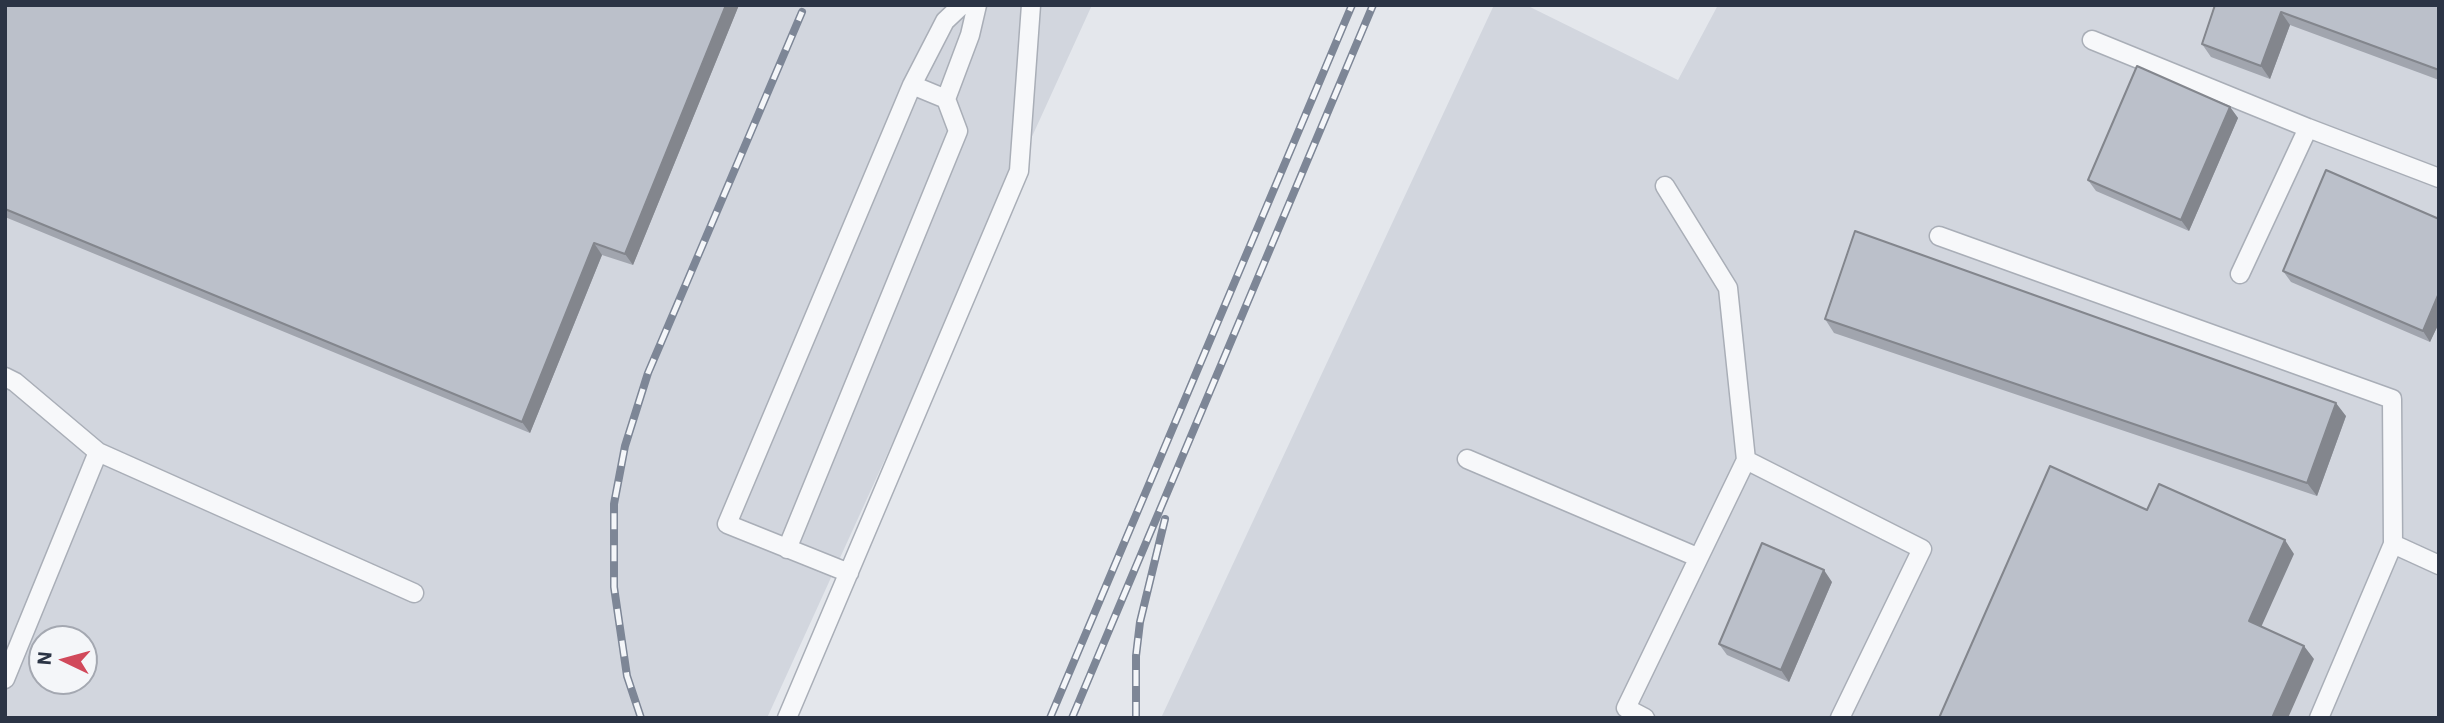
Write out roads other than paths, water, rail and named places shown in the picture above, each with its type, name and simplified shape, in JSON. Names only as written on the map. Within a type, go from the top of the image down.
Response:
[{"type":"lane","points":[[849,573],[727,524],[912,85],[945,21],[962,5]]},
{"type":"lane","points":[[787,549],[958,131],[946,99],[970,35],[977,5]]},
{"type":"lane","points":[[787,718],[1019,171],[1031,5]]},
{"type":"lane","points":[[2092,40],[2439,178]]},
{"type":"lane","points":[[912,85],[946,99]]},
{"type":"lane","points":[[2240,274],[2308,128]]},
{"type":"lane","points":[[1645,718],[1626,708],[1746,460],[1728,288],[1665,186]]},
{"type":"lane","points":[[1939,236],[2392,399],[2393,544],[2319,718]]},
{"type":"lane","points":[[5,377],[15,382],[98,452],[414,593]]},
{"type":"lane","points":[[5,679],[98,452]]},
{"type":"lane","points":[[1467,459],[1698,557]]},
{"type":"lane","points":[[1746,460],[1922,549],[1840,718]]},
{"type":"lane","points":[[2393,544],[2439,565]]},
{"type":"railway","points":[[1050,718],[1352,5]]},
{"type":"railway","points":[[1072,718],[1373,5]]},
{"type":"railway","points":[[641,718],[627,676],[614,587],[614,504],[625,446],[648,373],[802,12]]},
{"type":"railway","points":[[1136,718],[1136,656],[1140,622],[1165,519]]}]
